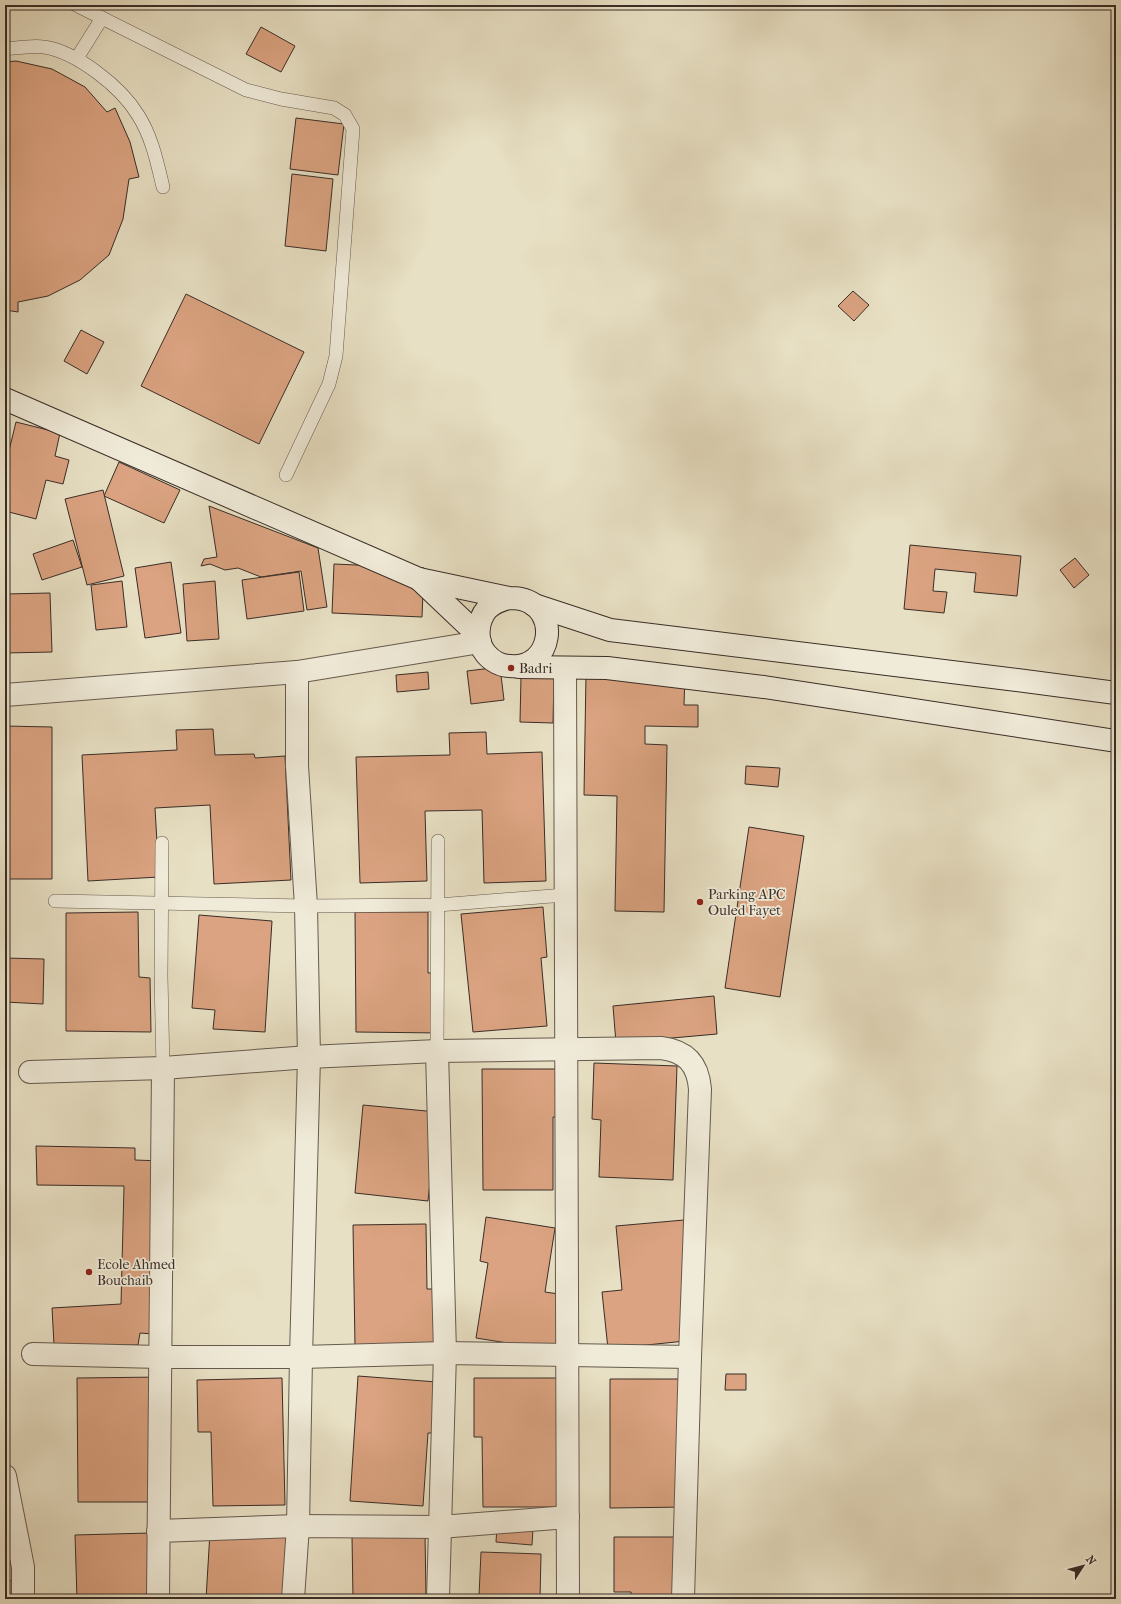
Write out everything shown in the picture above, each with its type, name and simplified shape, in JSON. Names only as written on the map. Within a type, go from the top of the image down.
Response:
[{"type":"street","points":[[5,399],[419,579],[509,598],[521,599],[534,605],[610,630],[1116,693]]},
{"type":"street","points":[[419,579],[479,639],[486,653],[494,662],[506,666],[607,668],[764,687],[1116,741]]},
{"type":"street","points":[[479,639],[481,619],[488,608],[497,602],[509,598]]},
{"type":"street","points":[[518,667],[529,663],[538,657],[546,641],[548,629],[546,622],[534,605]]},
{"type":"street","points":[[5,695],[297,672],[479,639]]},
{"type":"street","points":[[564,668],[568,1599]]},
{"type":"street","points":[[293,1599],[298,1526],[309,1057],[306,906],[297,766],[297,672]]},
{"type":"street","points":[[30,1072],[163,1068],[309,1057],[436,1052],[661,1048],[682,1054],[696,1069],[700,1089],[683,1599]]},
{"type":"street","points":[[436,1052],[445,1353],[438,1599]]},
{"type":"street","points":[[158,1599],[163,1068]]},
{"type":"street","points":[[33,1354],[160,1357],[301,1357],[445,1353],[690,1357]]},
{"type":"street","points":[[5,1476],[14,1566],[23,1599]]},
{"type":"street","points":[[158,1531],[298,1526],[440,1527],[568,1517]]},
{"type":"lane","points":[[76,5],[246,90],[334,108],[345,115],[353,129],[336,356],[329,384],[286,475]]},
{"type":"lane","points":[[76,58],[102,18]]},
{"type":"lane","points":[[5,49],[44,46],[76,58],[112,84],[138,114],[153,147],[163,187]]},
{"type":"lane","points":[[436,1052],[438,841]]},
{"type":"lane","points":[[162,843],[161,903],[163,1068]]},
{"type":"lane","points":[[55,901],[306,906],[438,905],[565,894]]},
{"type":"building","points":[[261,27],[295,46],[281,72],[246,54]]},
{"type":"building","points":[[16,61],[52,69],[85,87],[107,112],[115,108],[130,142],[139,177],[129,179],[123,219],[109,255],[80,280],[48,296],[18,302],[18,312],[5,310],[5,62]]},
{"type":"building","points":[[296,118],[344,124],[338,175],[290,169]]},
{"type":"building","points":[[292,174],[333,179],[326,251],[285,246]]},
{"type":"building","points":[[853,291],[869,305],[854,321],[838,306]]},
{"type":"building","points":[[186,294],[304,352],[259,444],[141,386]]},
{"type":"building","points":[[81,330],[104,342],[87,374],[64,361]]},
{"type":"building","points":[[16,422],[60,433],[55,456],[69,460],[63,484],[46,480],[36,519],[5,511],[5,467]]},
{"type":"building","points":[[119,462],[180,490],[164,523],[104,496]]},
{"type":"building","points":[[103,490],[124,576],[87,585],[65,499]]},
{"type":"building","points":[[209,506],[318,548],[327,607],[307,610],[301,571],[261,577],[238,568],[225,570],[210,564],[201,566],[204,559],[217,557]]},
{"type":"building","points":[[73,540],[82,567],[42,580],[33,554]]},
{"type":"building","points":[[910,545],[1021,556],[1017,596],[974,592],[976,573],[935,569],[933,591],[947,592],[944,613],[904,609]]},
{"type":"building","points":[[1075,558],[1089,575],[1074,588],[1060,570]]},
{"type":"building","points":[[171,562],[181,633],[145,638],[135,568]]},
{"type":"building","points":[[334,564],[424,568],[422,617],[332,613]]},
{"type":"building","points":[[299,572],[304,611],[247,619],[242,580]]},
{"type":"building","points":[[122,581],[127,627],[96,630],[91,585]]},
{"type":"building","points":[[215,581],[219,639],[187,641],[183,584]]},
{"type":"building","points":[[50,593],[52,652],[5,653],[5,594]]},
{"type":"building","points":[[500,667],[504,700],[471,704],[467,671]]},
{"type":"building","points":[[428,672],[429,689],[397,692],[396,675]]},
{"type":"building","points":[[586,674],[685,676],[684,705],[698,705],[698,727],[645,726],[645,744],[667,745],[664,912],[615,911],[617,796],[584,795]]},
{"type":"building","points":[[521,676],[554,677],[553,723],[520,722]]},
{"type":"building","points":[[5,726],[52,727],[52,879],[5,879]]},
{"type":"building","points":[[213,729],[215,755],[254,754],[255,758],[285,756],[291,880],[214,884],[210,805],[155,808],[159,877],[88,881],[82,755],[177,750],[176,730]]},
{"type":"building","points":[[486,732],[487,754],[542,752],[546,881],[484,883],[482,810],[425,811],[427,881],[360,883],[356,757],[450,755],[449,733]]},
{"type":"building","points":[[746,766],[780,768],[778,787],[745,784]]},
{"type":"building","points":[[749,827],[804,836],[780,997],[725,988]]},
{"type":"building","points":[[543,907],[547,957],[541,958],[547,1026],[473,1032],[461,914]]},
{"type":"building","points":[[138,912],[139,977],[150,978],[151,1032],[66,1031],[66,913]]},
{"type":"building","points":[[355,912],[428,912],[428,973],[440,973],[440,1033],[356,1032]]},
{"type":"building","points":[[199,915],[272,921],[265,1032],[213,1029],[215,1010],[192,1008]]},
{"type":"building","points":[[5,958],[44,959],[43,1004],[5,1002]]},
{"type":"building","points":[[714,996],[717,1034],[616,1043],[613,1006]]},
{"type":"building","points":[[594,1063],[677,1066],[673,1180],[599,1177],[601,1120],[592,1119]]},
{"type":"building","points":[[482,1069],[564,1069],[564,1117],[553,1117],[553,1190],[483,1190]]},
{"type":"building","points":[[363,1105],[437,1112],[428,1201],[355,1193]]},
{"type":"building","points":[[36,1146],[135,1148],[135,1160],[162,1161],[166,1335],[140,1333],[138,1345],[54,1345],[52,1308],[121,1304],[124,1186],[37,1185]]},
{"type":"building","points":[[486,1217],[555,1228],[545,1292],[566,1295],[558,1351],[476,1338],[488,1263],[480,1261]]},
{"type":"building","points":[[684,1220],[695,1340],[608,1349],[602,1292],[622,1290],[616,1226]]},
{"type":"building","points":[[426,1224],[427,1289],[437,1289],[438,1345],[355,1346],[353,1225]]},
{"type":"building","points":[[726,1374],[746,1374],[746,1390],[725,1390]]},
{"type":"building","points":[[358,1376],[437,1382],[434,1433],[428,1433],[423,1506],[350,1501]]},
{"type":"building","points":[[163,1377],[152,1502],[78,1502],[77,1378]]},
{"type":"building","points":[[282,1378],[285,1505],[213,1506],[211,1432],[198,1432],[197,1380]]},
{"type":"building","points":[[474,1378],[558,1378],[558,1507],[483,1507],[482,1437],[474,1437]]},
{"type":"building","points":[[610,1379],[688,1379],[689,1507],[610,1508]]},
{"type":"building","points":[[497,1526],[533,1529],[532,1545],[496,1542]]},
{"type":"building","points":[[210,1532],[287,1537],[283,1599],[206,1599]]},
{"type":"building","points":[[150,1533],[160,1599],[77,1599],[75,1535]]},
{"type":"building","points":[[425,1535],[426,1597],[436,1596],[436,1599],[353,1599],[352,1536]]},
{"type":"building","points":[[614,1537],[687,1537],[687,1599],[631,1599],[631,1592],[614,1592]]},
{"type":"building","points":[[481,1552],[541,1554],[540,1599],[491,1599],[491,1597],[479,1596]]},
{"type":"building","points":[[15,1580],[15,1599],[5,1599],[5,1581]]},
{"type":"place","name":"Badri","points":[[511,668]]},
{"type":"place","name":"Parking APC Ouled Fayet","points":[[700,902]]},
{"type":"place","name":"Ecole Ahmed Bouchaib","points":[[89,1272]]}]
